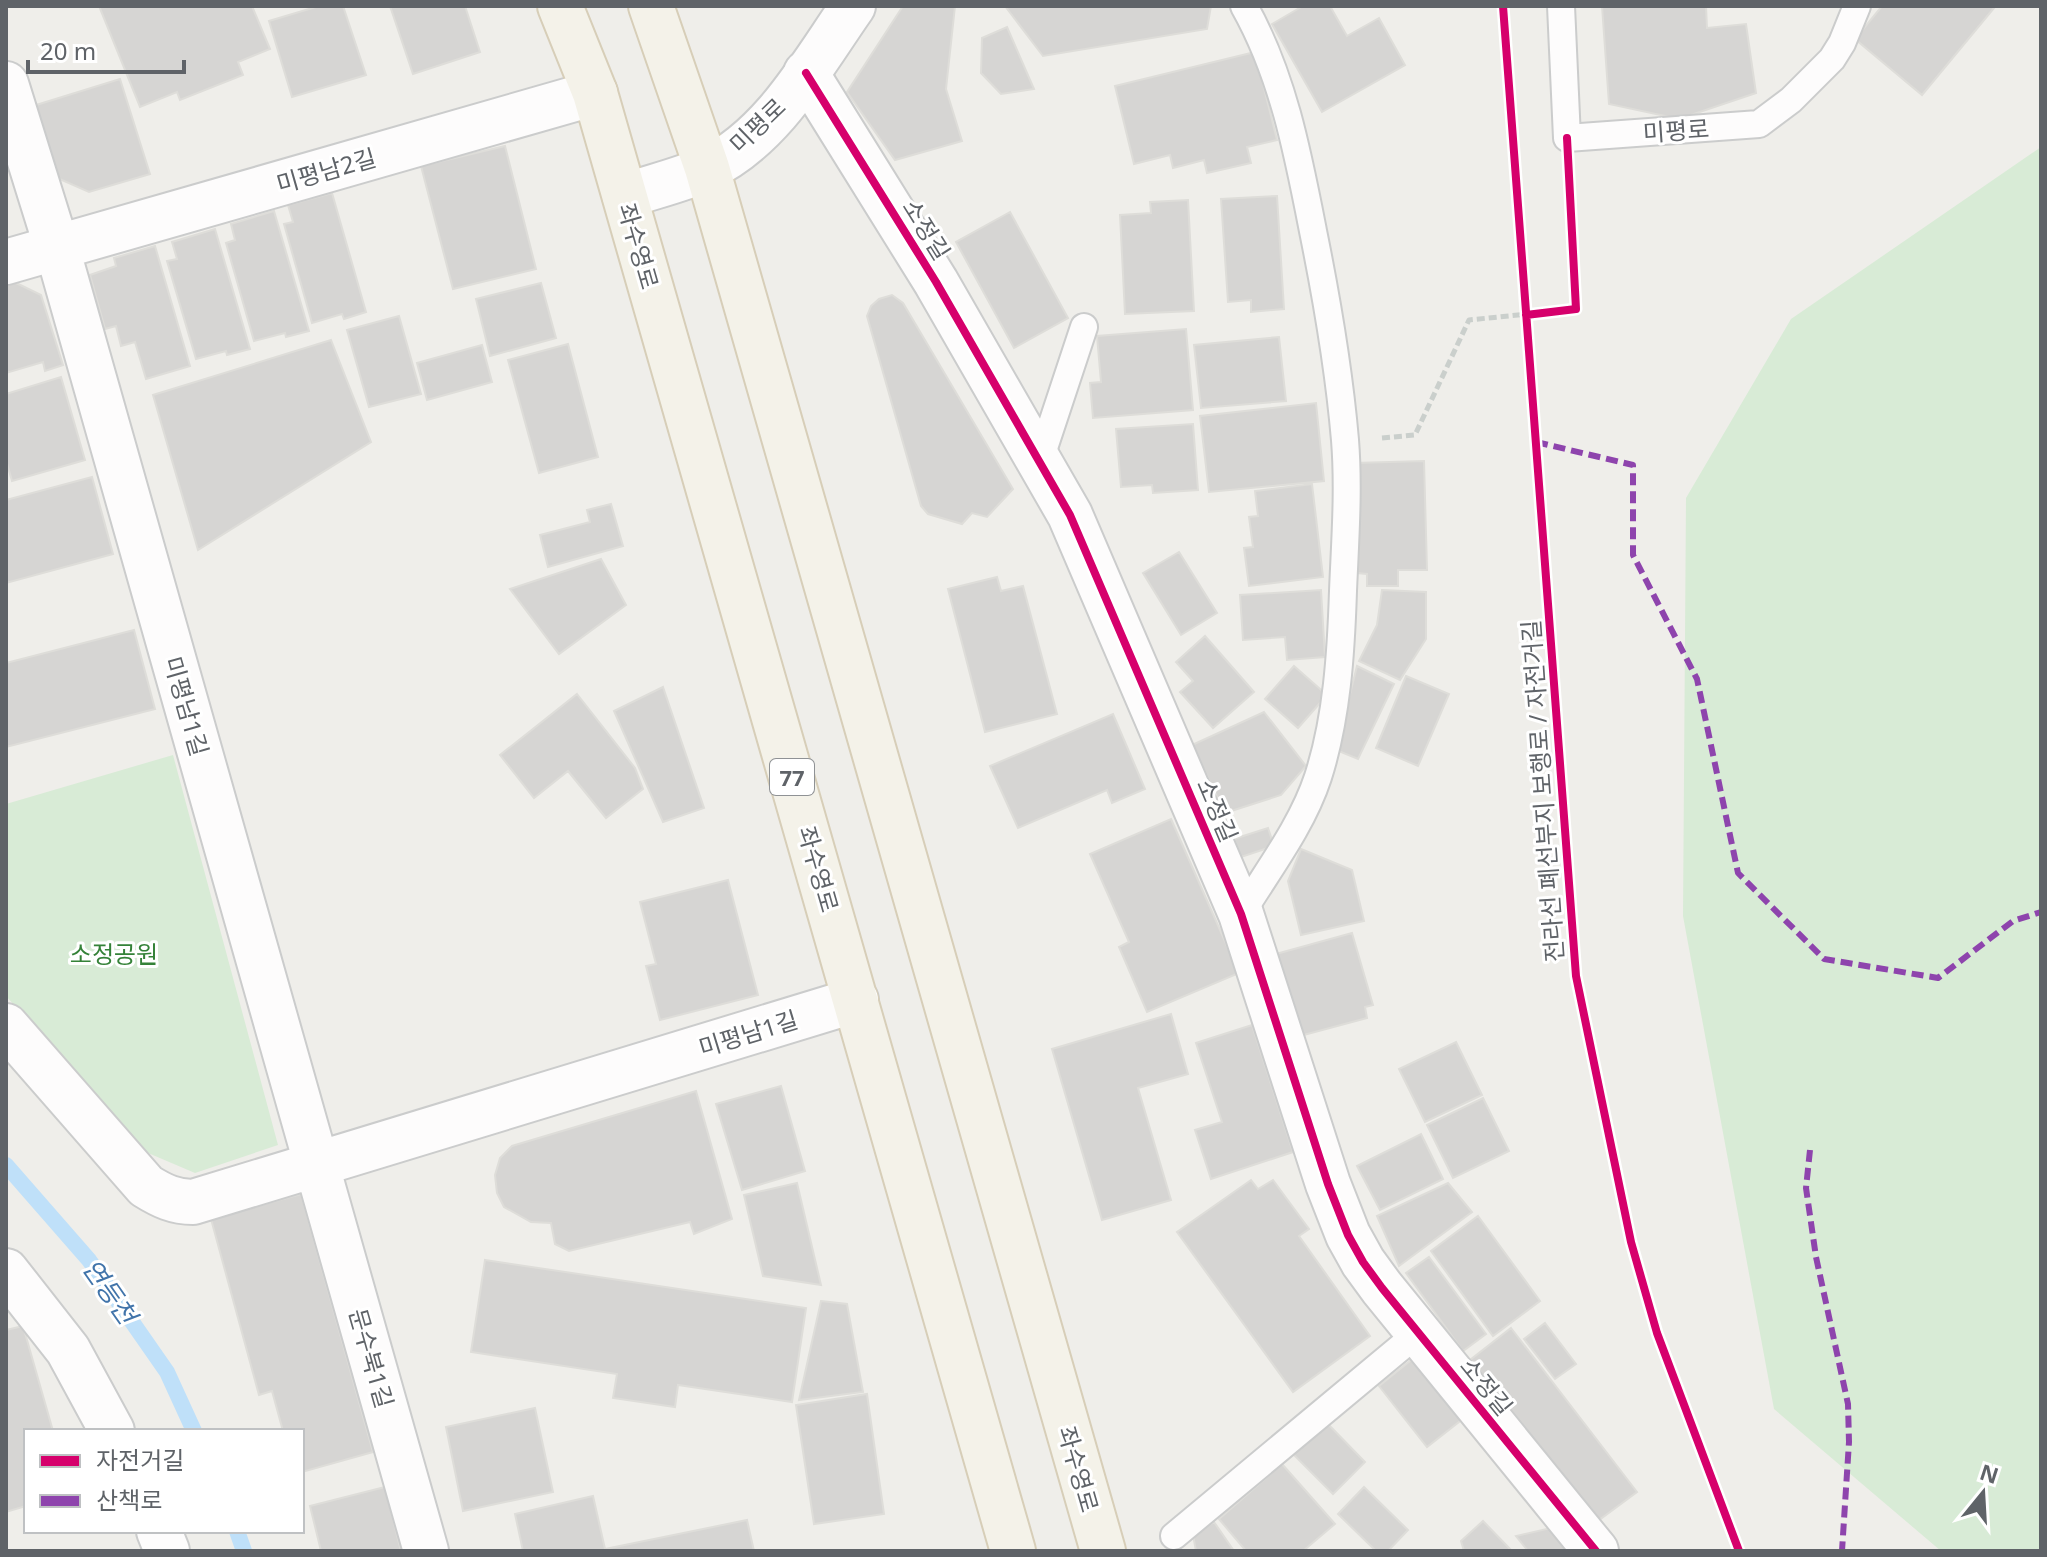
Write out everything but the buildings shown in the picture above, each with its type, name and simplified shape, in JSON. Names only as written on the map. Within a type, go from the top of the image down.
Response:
[{"type":"main road","name":"좌수영로","points":[[560,6],[595,93],[1013,1551]]},
{"type":"main road","name":"좌수영로","points":[[651,6],[707,168],[1103,1551]]},
{"type":"street","name":"미평로","points":[[625,196],[707,168],[749,141],[775,114],[853,6]]},
{"type":"street","name":"소정길","points":[[806,73],[936,282],[1070,515],[1241,914],[1328,1184],[1348,1235],[1363,1262],[1418,1333],[1596,1551]]},
{"type":"street","points":[[6,84],[57,248]]},
{"type":"street","name":"미평남2길","points":[[6,262],[595,93]]},
{"type":"street","name":"미평남1길","points":[[57,248],[318,1164]]},
{"type":"street","name":"미평남1길","points":[[6,1026],[136,1176],[160,1196],[179,1202],[193,1202],[856,1000]]},
{"type":"street","name":"문수북1길","points":[[318,1164],[426,1551]]},
{"type":"street","points":[[6,1271],[68,1350],[111,1429]]},
{"type":"lane","points":[[1561,6],[1567,138]]},
{"type":"lane","name":"미평로","points":[[1567,138],[1759,124],[1791,100],[1832,59],[1846,35],[1857,6]]},
{"type":"lane","points":[[1241,914],[1297,824],[1319,775],[1334,706],[1342,639],[1345,442],[1327,301],[1298,154],[1252,9]]},
{"type":"lane","points":[[1040,460],[1084,327]]},
{"type":"lane","points":[[1174,1536],[1418,1333]]},
{"type":"path","points":[[1345,442],[1415,435],[1469,320],[1576,309],[1567,138]]},
{"type":"path","points":[[1525,300],[1528,331]]},
{"type":"green space","points":[[2041,147],[2041,1551],[1941,1551],[1774,1409],[1683,916],[1686,498],[1791,319]]},
{"type":"green space","name":"소정공원","points":[[173,755],[278,1145],[195,1173],[148,1153],[6,996],[6,804]]},
{"type":"waterway","name":"연등천","points":[[6,1165],[89,1260],[167,1372],[193,1429]]},
{"type":"waterway","name":"연등천","points":[[238,1533],[244,1551]]},
{"type":"marked path","points":[[1536,442],[1633,465],[1633,555],[1697,679],[1738,873],[1824,959],[1938,978],[2013,921],[2041,912]]},
{"type":"marked path","points":[[1810,1150],[1806,1188],[1816,1257],[1848,1404],[1849,1442],[1842,1551]]},
{"type":"cycle path","name":"전라선 폐선부지 보행로 / 자전거길","points":[[1503,6],[1576,976],[1631,1242],[1657,1333],[1739,1551]]},
{"type":"cycle path","points":[[806,73],[936,282],[1070,515],[1241,914],[1328,1184],[1348,1235],[1382,1288],[1596,1551]]},
{"type":"cycle path","points":[[1526,315],[1576,309],[1567,138]]}]
